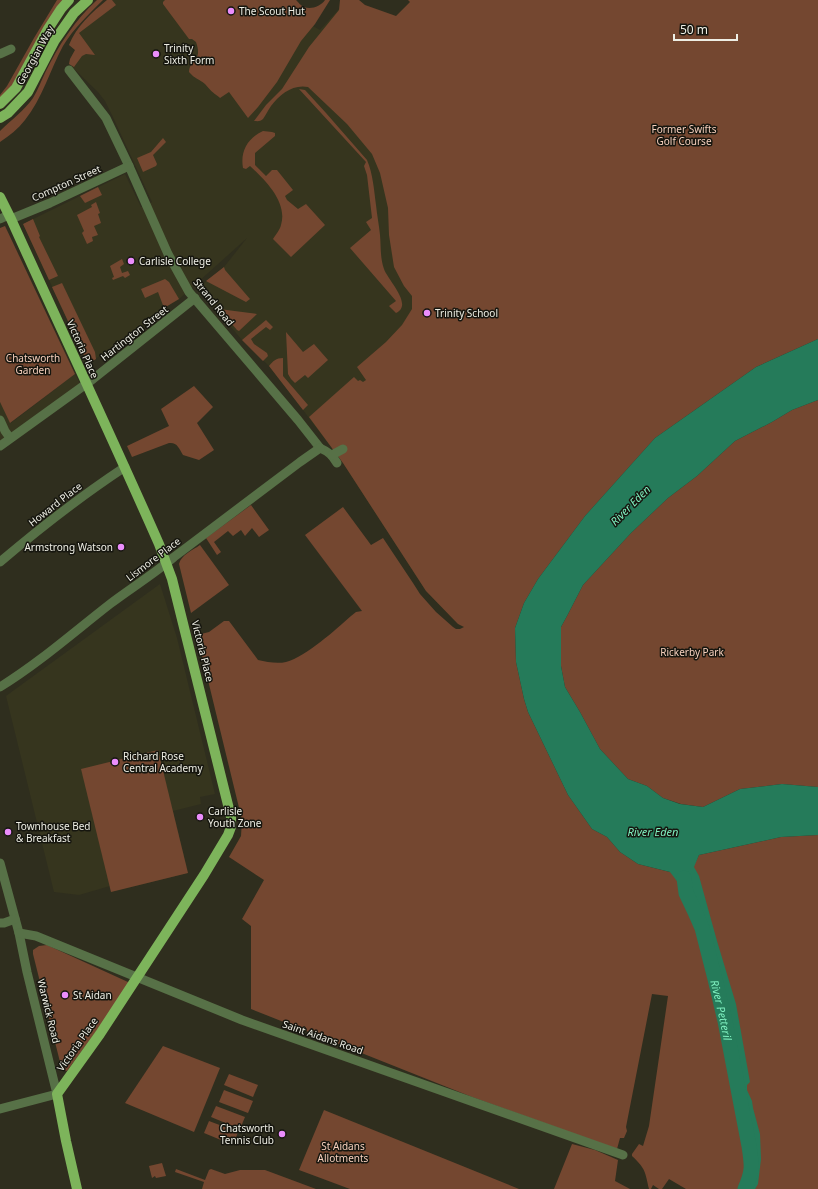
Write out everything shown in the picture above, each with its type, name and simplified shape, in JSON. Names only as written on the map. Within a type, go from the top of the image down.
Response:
[{"type":"main road","name":"Georgian Way","points":[[0,104],[16,88],[48,29],[70,0]]},
{"type":"main road","name":"Georgian Way","points":[[0,122],[4,115],[28,92],[55,40],[74,13],[88,0]]},
{"type":"main road","name":"Victoria Place","points":[[0,197],[7,217],[106,424],[167,564],[231,817],[231,827],[228,835],[208,870],[100,1034],[57,1094]]},
{"type":"main road","name":"Warwick Road","points":[[57,1094],[77,1189]]},
{"type":"street","points":[[0,54],[11,49]]},
{"type":"street","name":"Strand Road","points":[[69,70],[106,118],[168,254],[189,292],[320,448]]},
{"type":"street","name":"Compton Street","points":[[7,217],[50,203],[129,166]]},
{"type":"street","name":"Hartington Street","points":[[0,446],[86,384],[195,298]]},
{"type":"street","points":[[0,420],[10,438]]},
{"type":"street","points":[[320,448],[327,451],[335,459],[343,450]]},
{"type":"street","name":"Lismore Place","points":[[0,687],[54,649],[110,605],[167,564],[174,557],[320,448]]},
{"type":"street","name":"Howard Place","points":[[0,562],[54,517],[103,481],[125,467]]},
{"type":"street","name":"Warwick Road","points":[[0,863],[19,933],[57,1094]]},
{"type":"street","points":[[0,923],[15,919]]},
{"type":"street","name":"Saint Aidans Road","points":[[19,933],[36,936],[242,1020],[623,1155]]},
{"type":"street","points":[[0,1109],[57,1094]]},
{"type":"shaded area","name":"Trinity School","points":[[107,0],[284,0],[313,26],[320,30],[347,0],[677,397],[604,460],[527,558],[458,624],[426,591],[343,463],[269,366],[242,340],[198,288],[224,267],[247,238],[178,300],[164,308],[137,330],[88,364],[23,224],[125,174],[141,207],[152,202],[105,101],[98,92],[69,64],[75,50],[69,45],[72,38],[80,27]]},
{"type":"shaded area","points":[[75,374],[81,385],[0,447],[0,402],[11,423]]},
{"type":"shaded area","name":"Richard Rose Central Academy","points":[[160,584],[177,638],[215,794],[200,797],[201,804],[173,811],[188,873],[111,892],[110,886],[79,895],[54,892],[6,696]]},
{"type":"green space","points":[[57,0],[66,0],[13,87],[0,101],[0,95],[7,86]]},
{"type":"green space","points":[[97,0],[103,0],[67,39],[31,112],[10,135],[0,142],[0,131],[22,111],[33,98],[61,43],[81,16]]},
{"type":"green space","points":[[107,0],[112,0],[116,5],[79,33],[95,55],[86,54],[82,56],[74,67],[69,64],[75,50],[69,45],[72,38],[85,20]]},
{"type":"green space","points":[[165,0],[296,0],[307,8],[313,8],[325,0],[330,0],[315,24],[301,41],[277,82],[248,118],[229,92],[220,98],[189,72],[198,53],[196,42],[189,39],[163,4]]},
{"type":"green space","name":"Former Swifts Golf Course","points":[[340,0],[359,0],[365,5],[396,16],[410,2],[408,0],[818,0],[818,339],[756,367],[655,438],[585,516],[538,579],[524,603],[515,628],[516,662],[528,712],[568,795],[592,829],[607,837],[620,852],[638,864],[670,872],[693,867],[699,855],[781,837],[818,835],[818,1189],[686,1189],[669,1179],[662,1189],[659,1189],[653,1185],[651,1189],[649,1189],[644,1171],[632,1154],[639,1144],[643,1146],[649,1126],[668,996],[652,994],[626,1127],[627,1131],[624,1138],[620,1138],[617,1149],[472,1097],[251,1009],[251,926],[242,919],[264,880],[229,857],[241,836],[242,820],[197,635],[209,632],[224,621],[229,621],[258,660],[283,663],[303,654],[356,612],[362,611],[305,535],[343,507],[371,545],[383,538],[420,594],[436,612],[456,629],[464,627],[458,624],[426,591],[343,463],[309,417],[354,377],[358,381],[360,380],[363,382],[366,380],[357,367],[386,342],[402,325],[412,309],[412,296],[404,286],[394,267],[389,235],[388,208],[380,173],[372,154],[347,124],[308,87],[302,86],[287,91],[271,106],[263,119],[260,121],[254,121],[266,105],[282,89],[309,47],[339,10]]},
{"type":"green space","points":[[299,89],[305,90],[367,160],[373,182],[383,265],[401,298],[401,309],[396,313],[389,306],[396,301],[350,248],[371,230],[366,222],[372,218],[367,175],[364,166],[366,162]]},
{"type":"green space","points":[[263,131],[275,133],[275,136],[255,153],[255,165],[266,176],[272,170],[277,170],[293,190],[285,196],[287,200],[298,209],[306,204],[325,225],[291,257],[273,239],[279,230],[282,216],[281,208],[274,192],[250,166],[246,169],[243,168],[242,162],[246,146],[253,137]]},
{"type":"green space","points":[[163,138],[166,142],[153,155],[157,164],[156,166],[143,172],[137,158],[151,152]]},
{"type":"green space","points":[[98,187],[102,195],[85,203],[80,196]]},
{"type":"green space","points":[[96,202],[100,213],[98,214],[101,223],[94,226],[98,235],[92,237],[93,241],[87,244],[82,233],[84,231],[77,215],[92,207],[91,205]]},
{"type":"green space","points":[[33,219],[40,236],[39,237],[58,276],[49,280],[23,224]]},
{"type":"green space","name":"Chatsworth Garden","points":[[5,226],[75,374],[10,423],[0,402],[0,228]]},
{"type":"green space","points":[[122,259],[124,264],[120,267],[122,273],[128,271],[130,275],[125,278],[123,276],[113,280],[112,278],[114,277],[110,266]]},
{"type":"green space","points":[[224,267],[250,299],[246,302],[206,281]]},
{"type":"green space","points":[[165,279],[169,282],[179,299],[164,308],[158,292],[145,298],[141,289]]},
{"type":"green space","points":[[62,283],[95,352],[96,359],[88,364],[52,287]]},
{"type":"green space","points":[[219,309],[257,314],[239,331]]},
{"type":"green space","points":[[266,320],[273,327],[270,330],[266,327],[251,339],[254,344],[267,353],[268,356],[263,361],[242,340]]},
{"type":"green space","points":[[286,332],[303,352],[314,344],[328,360],[308,378],[305,375],[295,383],[288,374]]},
{"type":"green space","points":[[283,358],[283,376],[308,405],[303,410],[269,366],[275,360]]},
{"type":"green space","points":[[194,386],[213,407],[197,423],[214,450],[199,460],[183,455],[174,443],[169,443],[132,457],[127,446],[169,426],[161,409]]},
{"type":"green space","name":"Rickerby Park","points":[[818,400],[818,787],[782,784],[740,789],[703,807],[681,804],[663,798],[647,786],[628,779],[600,749],[565,687],[561,666],[561,627],[583,585],[631,533],[668,498],[697,476],[735,441],[792,410]]},
{"type":"green space","points":[[251,505],[269,530],[259,537],[252,528],[245,536],[241,530],[233,536],[228,531],[214,542],[221,552],[217,555],[206,538]]},
{"type":"green space","points":[[200,545],[229,585],[191,613],[179,564],[185,555]]},
{"type":"green space","points":[[158,750],[188,873],[111,892],[81,769]]},
{"type":"green space","points":[[47,945],[128,982],[128,988],[67,1071],[64,1070],[60,1062],[33,954],[33,950],[39,946]]},
{"type":"green space","points":[[163,1046],[220,1068],[194,1132],[125,1103]]},
{"type":"green space","points":[[229,1074],[258,1085],[253,1097],[224,1085]]},
{"type":"green space","points":[[224,1090],[253,1101],[248,1113],[219,1102]]},
{"type":"green space","points":[[216,1106],[245,1117],[240,1129],[211,1117]]},
{"type":"green space","name":"St Aidans Allotments","points":[[324,1110],[519,1189],[350,1189],[299,1170]]},
{"type":"green space","points":[[209,1121],[238,1132],[233,1145],[204,1133]]},
{"type":"green space","points":[[572,1144],[595,1150],[618,1160],[615,1181],[630,1189],[554,1189]]},
{"type":"green space","points":[[162,1163],[166,1176],[156,1178],[155,1176],[152,1178],[149,1166]]},
{"type":"green space","points":[[176,1169],[205,1180],[209,1170],[211,1169],[225,1174],[240,1170],[265,1170],[316,1189],[202,1189],[204,1182],[175,1172]]},
{"type":"water","name":"River Eden","points":[[818,339],[818,400],[792,410],[735,441],[697,476],[668,498],[631,533],[583,585],[561,627],[561,666],[565,687],[600,749],[628,779],[647,786],[663,798],[680,804],[703,807],[740,789],[782,784],[818,787],[818,835],[781,837],[699,855],[694,867],[699,876],[736,1004],[750,1082],[747,1085],[747,1090],[752,1101],[760,1134],[761,1159],[758,1184],[755,1189],[741,1189],[750,1173],[751,1159],[725,1021],[702,928],[686,893],[670,872],[638,864],[620,852],[607,837],[592,829],[568,795],[528,712],[516,662],[515,628],[524,603],[538,579],[585,516],[655,438],[756,367]]},
{"type":"waterway","name":"River Petteril","points":[[684,878],[686,893],[702,928],[725,1021],[751,1158],[751,1172],[745,1189]]},
{"type":"place","name":"The Scout Hut","points":[[231,11]]},
{"type":"place","name":"Trinity Sixth Form","points":[[156,54]]},
{"type":"place","name":"Carlisle College","points":[[131,261]]},
{"type":"place","name":"Trinity School","points":[[427,313]]},
{"type":"place","name":"Armstrong Watson","points":[[121,547]]},
{"type":"place","name":"Richard Rose Central Academy","points":[[115,762]]},
{"type":"place","name":"Carlisle Youth Zone","points":[[200,817]]},
{"type":"place","name":"Townhouse Bed & Breakfast","points":[[8,832]]},
{"type":"place","name":"St Aidan","points":[[65,995]]},
{"type":"place","name":"Chatsworth Tennis Club","points":[[282,1134]]}]
